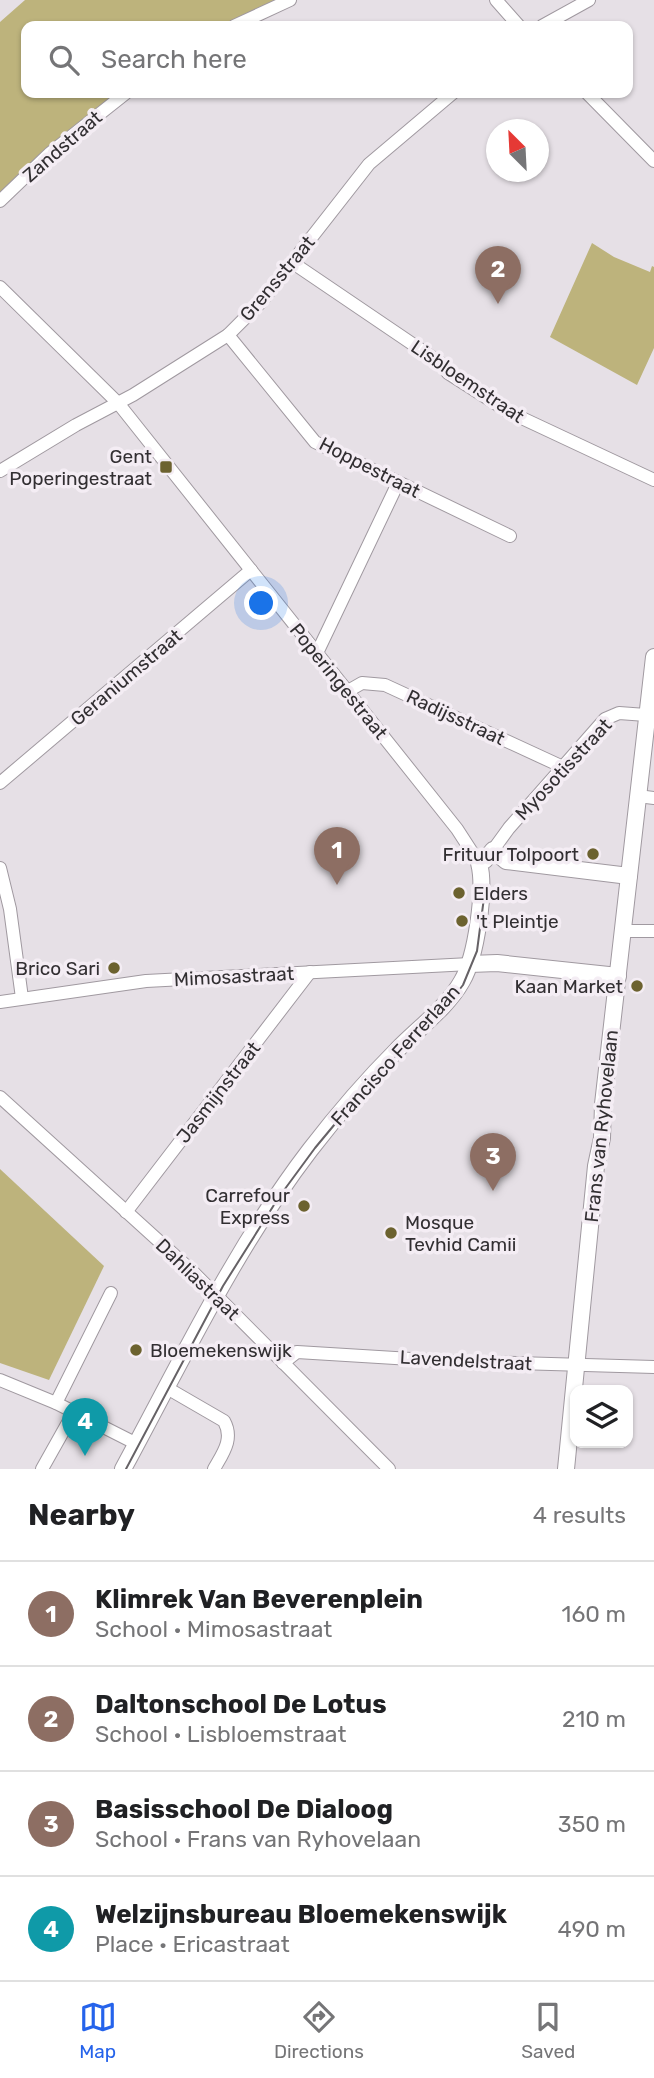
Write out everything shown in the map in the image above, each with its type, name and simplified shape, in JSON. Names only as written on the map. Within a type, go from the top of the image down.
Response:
[{"type":"street","points":[[245,21],[290,0]]},
{"type":"street","points":[[496,0],[515,21]]},
{"type":"street","points":[[551,21],[589,0]]},
{"type":"street","name":"Zandstraat","points":[[0,201],[49,154],[120,98]]},
{"type":"street","name":"Grensstraat","points":[[0,471],[228,335],[261,302],[369,164],[447,98]]},
{"type":"street","points":[[592,98],[654,161]]},
{"type":"street","name":"Lisbloemstraat","points":[[293,263],[439,362],[448,373],[509,412],[654,480]]},
{"type":"street","name":"Poperingestraat","points":[[0,287],[118,403],[470,845],[479,863]]},
{"type":"street","name":"Hoppestraat","points":[[228,335],[315,442],[510,536]]},
{"type":"street","points":[[317,653],[398,483]]},
{"type":"street","name":"Geraniumstraat","points":[[0,783],[251,570]]},
{"type":"street","name":"Frans van Ryhovelaan","points":[[566,1469],[575,1364],[629,876],[646,797],[646,715],[654,657]]},
{"type":"street","name":"Radijsstraat","points":[[348,691],[362,683],[385,685],[563,767]]},
{"type":"street","name":"Myosotisstraat","points":[[493,850],[563,767],[611,716],[619,713],[646,715]]},
{"type":"street","points":[[479,863],[493,850],[506,861],[629,876]]},
{"type":"street","name":"Francisco Ferrerlaan","points":[[124,1469],[254,1230],[305,1157],[368,1080],[448,1001],[461,984],[470,964],[480,902],[482,878],[479,863]]},
{"type":"street","points":[[0,868],[10,909],[22,998]]},
{"type":"street","points":[[623,931],[654,931]]},
{"type":"street","points":[[470,964],[498,963],[618,976]]},
{"type":"street","name":"Mimosastraat","points":[[0,1002],[146,981],[470,964]]},
{"type":"street","name":"Jasmijnstraat","points":[[126,1212],[310,972]]},
{"type":"street","name":"Dahliastraat","points":[[0,1097],[216,1296],[389,1469]]},
{"type":"street","points":[[56,1403],[111,1293]]},
{"type":"street","name":"Lavendelstraat","points":[[283,1363],[297,1352],[444,1361],[654,1367]]},
{"type":"street","points":[[0,1380],[56,1403],[137,1444]]},
{"type":"street","points":[[167,1388],[224,1421],[230,1430],[229,1440],[214,1469]]},
{"type":"street","points":[[43,1469],[74,1412]]},
{"type":"shaded area","points":[[25,0],[283,0],[239,21],[21,21],[21,98],[116,98],[0,197],[0,22]]},
{"type":"shaded area","points":[[592,243],[614,257],[650,272],[652,266],[654,267],[654,348],[637,385],[550,337]]},
{"type":"shaded area","points":[[0,1169],[104,1266],[49,1380],[0,1363]]},
{"type":"tram line","points":[[126,1469],[223,1286],[279,1197],[315,1148],[369,1083],[449,1003],[463,985],[477,951],[485,890]]},
{"type":"place","name":"Daltonschool De Lotus","points":[[498,304]]},
{"type":"place","name":"Gent Poperingestraat","points":[[166,467]]},
{"type":"place","name":"Frituur Tolpoort","points":[[593,854]]},
{"type":"place","name":"Klimrek Van Beverenplein","points":[[337,885]]},
{"type":"place","name":"Elders","points":[[459,893]]},
{"type":"place","name":"'t Pleintje","points":[[462,921]]},
{"type":"place","name":"Brico Sari","points":[[114,968]]},
{"type":"place","name":"Kaan Market","points":[[637,986]]},
{"type":"place","name":"Basisschool De Dialoog","points":[[493,1191]]},
{"type":"place","name":"Carrefour Express","points":[[304,1206]]},
{"type":"place","name":"Mosque Tevhid Camii","points":[[391,1233]]},
{"type":"place","name":"Bloemekenswijk","points":[[136,1350]]},
{"type":"place","name":"Welzijnsbureau Bloemekenswijk","points":[[85,1456]]}]
